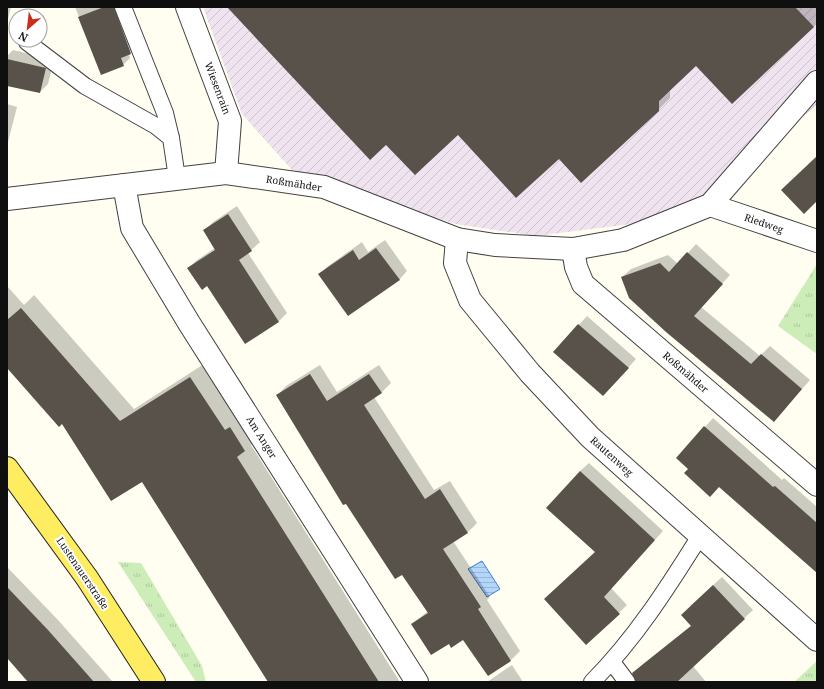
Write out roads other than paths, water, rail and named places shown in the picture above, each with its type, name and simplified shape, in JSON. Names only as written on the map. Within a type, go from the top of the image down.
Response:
[{"type":"main road","name":"Lustenauerstraße","points":[[7,468],[87,578],[154,682]]},
{"type":"street","name":"Wiesenrain","points":[[187,7],[230,121],[226,173]]},
{"type":"street","name":"Roßmähder","points":[[7,199],[226,173],[324,187],[457,239],[495,245],[573,249],[623,240],[710,205],[817,82]]},
{"type":"street","name":"Am Anger","points":[[124,185],[132,228],[193,329],[417,682]]},
{"type":"street","name":"Riedweg","points":[[710,205],[817,241]]},
{"type":"street","name":"Rautenweg","points":[[457,239],[455,263],[470,300],[530,373],[590,437],[817,640]]},
{"type":"street","name":"Roßmähder","points":[[573,249],[576,267],[583,284],[817,484]]},
{"type":"lane","points":[[123,7],[165,113],[172,138],[177,178]]},
{"type":"lane","points":[[35,48],[85,86],[156,126],[172,138]]},
{"type":"lane","points":[[592,682],[612,662],[662,596],[700,536]]},
{"type":"lane","points":[[612,662],[627,682]]},
{"type":"water","points":[[482,561],[500,589],[487,597],[468,569]]}]
